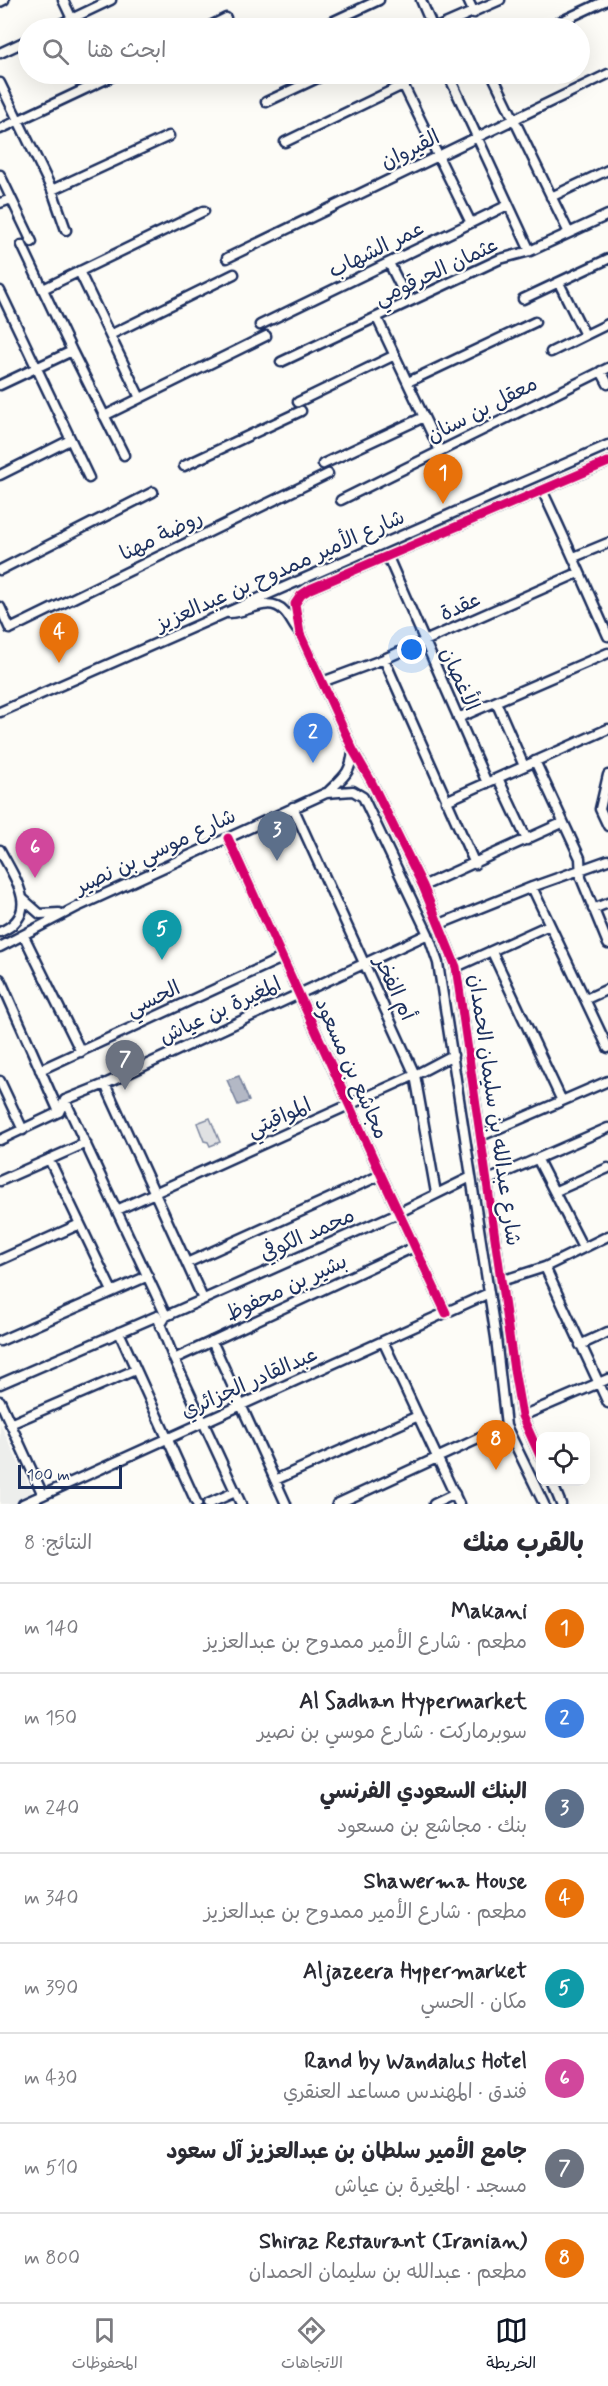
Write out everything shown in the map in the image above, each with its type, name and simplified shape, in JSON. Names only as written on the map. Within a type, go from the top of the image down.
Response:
[{"type":"street","points":[[63,0],[72,18]]},
{"type":"street","points":[[74,18],[111,0]]},
{"type":"street","points":[[340,18],[378,0]]},
{"type":"street","points":[[421,0],[429,18]]},
{"type":"street","points":[[468,0],[474,13]]},
{"type":"street","points":[[461,18],[500,0]]},
{"type":"street","points":[[568,18],[607,0]]},
{"type":"street","points":[[0,54],[18,45]]},
{"type":"street","name":"القيروان","points":[[590,83],[608,74]]},
{"type":"street","points":[[0,83],[52,189],[66,230]]},
{"type":"street","points":[[0,129],[95,84]]},
{"type":"street","points":[[266,102],[305,84]]},
{"type":"street","points":[[285,142],[405,84],[471,223]]},
{"type":"street","points":[[454,84],[530,251]]},
{"type":"street","points":[[497,84],[569,233]]},
{"type":"street","name":"القيروان","points":[[227,258],[587,84]]},
{"type":"street","points":[[52,189],[169,136]]},
{"type":"street","points":[[551,197],[608,170]]},
{"type":"street","points":[[0,175],[32,242]]},
{"type":"street","points":[[0,203],[11,199]]},
{"type":"street","name":"عمر الشهاب","points":[[260,325],[508,205]]},
{"type":"street","points":[[43,288],[204,211]]},
{"type":"street","name":"عثمان الحرقومي","points":[[281,362],[500,259],[530,251],[608,215]]},
{"type":"street","points":[[22,245],[124,455]]},
{"type":"street","points":[[523,299],[608,259]]},
{"type":"street","points":[[389,263],[408,301]]},
{"type":"street","points":[[79,271],[140,398]]},
{"type":"street","points":[[110,335],[234,274]]},
{"type":"street","points":[[559,283],[585,335]]},
{"type":"street","points":[[1,295],[89,478]]},
{"type":"street","points":[[377,318],[440,451]]},
{"type":"street","points":[[408,382],[535,322]]},
{"type":"street","points":[[551,352],[608,324]]},
{"type":"street","points":[[104,416],[266,336]]},
{"type":"street","points":[[0,385],[72,351]]},
{"type":"street","points":[[184,466],[394,355]]},
{"type":"street","points":[[605,369],[608,384]]},
{"type":"street","name":"معقل بن سنان","points":[[341,500],[605,369]]},
{"type":"street","points":[[323,464],[424,417]]},
{"type":"street","points":[[0,475],[70,440]]},
{"type":"street","name":"شارع الأمير ممدوح بن عبدالعزيز","points":[[0,712],[608,445]]},
{"type":"street","name":"شارع الأمير ممدوح بن عبدالعزيز","points":[[300,634],[295,604],[301,595],[310,589],[608,462]]},
{"type":"street","name":"روضة مهنا","points":[[0,608],[10,629],[328,474]]},
{"type":"street","points":[[542,490],[574,557],[578,573],[607,631]]},
{"type":"street","points":[[0,570],[153,492]]},
{"type":"street","points":[[574,557],[608,543]]},
{"type":"street","name":"الأغصان","points":[[388,557],[487,783]]},
{"type":"street","name":"عقدة","points":[[322,682],[384,659],[578,573]]},
{"type":"street","points":[[228,613],[240,613],[264,604],[276,605],[285,612],[300,634]]},
{"type":"street","name":"شارع عبدالله بن سليمان الحمدان","points":[[300,634],[352,750],[371,781],[423,886],[456,967],[522,1416],[536,1447]]},
{"type":"street","points":[[458,718],[608,653]]},
{"type":"street","points":[[384,659],[475,864]]},
{"type":"street","points":[[496,702],[524,766]]},
{"type":"street","points":[[446,801],[608,729]]},
{"type":"street","points":[[326,793],[348,773],[352,750]]},
{"type":"street","points":[[535,761],[580,858],[580,869],[593,909],[608,944]]},
{"type":"street","points":[[608,775],[600,809],[608,826]]},
{"type":"street","points":[[498,777],[527,840]]},
{"type":"street","points":[[326,793],[353,791],[363,797],[428,934],[438,963],[489,1293],[506,1426],[544,1504]]},
{"type":"street","name":"شارع موسي بن نصير","points":[[0,947],[79,906],[326,793]]},
{"type":"street","name":"أم الفخر","points":[[293,807],[415,1076],[436,1193]]},
{"type":"street","points":[[423,886],[562,823]]},
{"type":"street","name":"مجاشع بن مسعود","points":[[228,838],[414,1248],[446,1313]]},
{"type":"street","points":[[0,850],[23,899],[33,910],[46,915],[55,915],[79,906]]},
{"type":"street","points":[[440,924],[532,887],[608,860]]},
{"type":"street","points":[[532,887],[608,1048]]},
{"type":"street","points":[[0,932],[15,924],[20,918],[23,899]]},
{"type":"street","points":[[593,909],[608,903]]},
{"type":"street","points":[[456,967],[549,925]]},
{"type":"street","name":"المغيرة بن عياش","points":[[65,1100],[105,1084],[428,934]]},
{"type":"street","points":[[24,936],[81,1052]]},
{"type":"street","points":[[492,952],[562,1101]]},
{"type":"street","name":"الحسي","points":[[40,1070],[282,958]]},
{"type":"street","points":[[0,979],[59,1112]]},
{"type":"street","points":[[586,999],[608,988]]},
{"type":"street","name":"المواقيتي","points":[[117,1210],[415,1076],[453,1055]]},
{"type":"street","points":[[481,1136],[608,1081]]},
{"type":"street","points":[[105,1084],[203,1299]]},
{"type":"street","points":[[1,1086],[23,1130]]},
{"type":"street","points":[[0,1140],[59,1112],[65,1100]]},
{"type":"street","points":[[65,1100],[148,1276],[161,1316],[160,1326],[241,1504]]},
{"type":"street","points":[[486,1181],[608,1128]]},
{"type":"street","points":[[0,1181],[86,1143]]},
{"type":"street","points":[[49,1159],[112,1291]]},
{"type":"street","points":[[538,1160],[556,1191],[583,1248]]},
{"type":"street","points":[[556,1191],[608,1168]]},
{"type":"street","points":[[187,1263],[381,1175]]},
{"type":"street","name":"محمد الكوفي","points":[[0,1384],[119,1332],[203,1299],[398,1213],[471,1177]]},
{"type":"street","points":[[0,1260],[80,1224]]},
{"type":"street","points":[[501,1281],[545,1267],[608,1236]]},
{"type":"street","name":"بشير بن محفوظ","points":[[174,1359],[414,1248]]},
{"type":"street","points":[[545,1267],[608,1403]]},
{"type":"street","points":[[0,1341],[148,1276]]},
{"type":"street","name":"عبدالقادر الجزائري","points":[[23,1504],[489,1293]]},
{"type":"street","points":[[119,1332],[197,1504]]},
{"type":"street","points":[[580,1345],[608,1332]]},
{"type":"street","points":[[212,1341],[286,1504]]},
{"type":"street","points":[[383,1341],[459,1504]]},
{"type":"street","points":[[10,1424],[135,1370]]},
{"type":"street","points":[[522,1416],[608,1379]]},
{"type":"street","points":[[0,1401],[43,1495]]},
{"type":"street","points":[[275,1480],[418,1416]]},
{"type":"street","points":[[338,1504],[506,1426]]},
{"type":"street","points":[[554,1486],[561,1504]]},
{"type":"street","points":[[208,1504],[235,1492]]},
{"type":"street","points":[[434,1504],[455,1494]]},
{"type":"shaded area","points":[[239,1076],[249,1101],[238,1105],[227,1080]]},
{"type":"shaded area","points":[[210,1118],[220,1142],[210,1146],[204,1141],[197,1123]]},
{"type":"shaded area","points":[[0,1423],[34,1496],[16,1504],[0,1504]]},
{"type":"cycle path","points":[[536,1447],[522,1416],[514,1370],[456,967],[423,886],[371,781],[353,750],[300,634],[295,604],[301,595],[310,589],[608,462]]},
{"type":"cycle path","points":[[228,838],[446,1313]]},
{"type":"place","name":"Makani","points":[[443,504]]},
{"type":"place","name":"Shawerma House","points":[[59,663]]},
{"type":"place","name":"Al Sadhan Hypermarket","points":[[313,763]]},
{"type":"place","name":"البنك السعودي الفرنسي","points":[[277,861]]},
{"type":"place","name":"Rand by Wandalus Hotel","points":[[35,878]]},
{"type":"place","name":"Aljazeera Hypermarket","points":[[162,960]]},
{"type":"place","name":"جامع الأمير سلطان بن عبدالعزيز آل سعود","points":[[125,1090]]},
{"type":"place","name":"Shiraz Restaurant (Iranian)","points":[[496,1470]]}]
